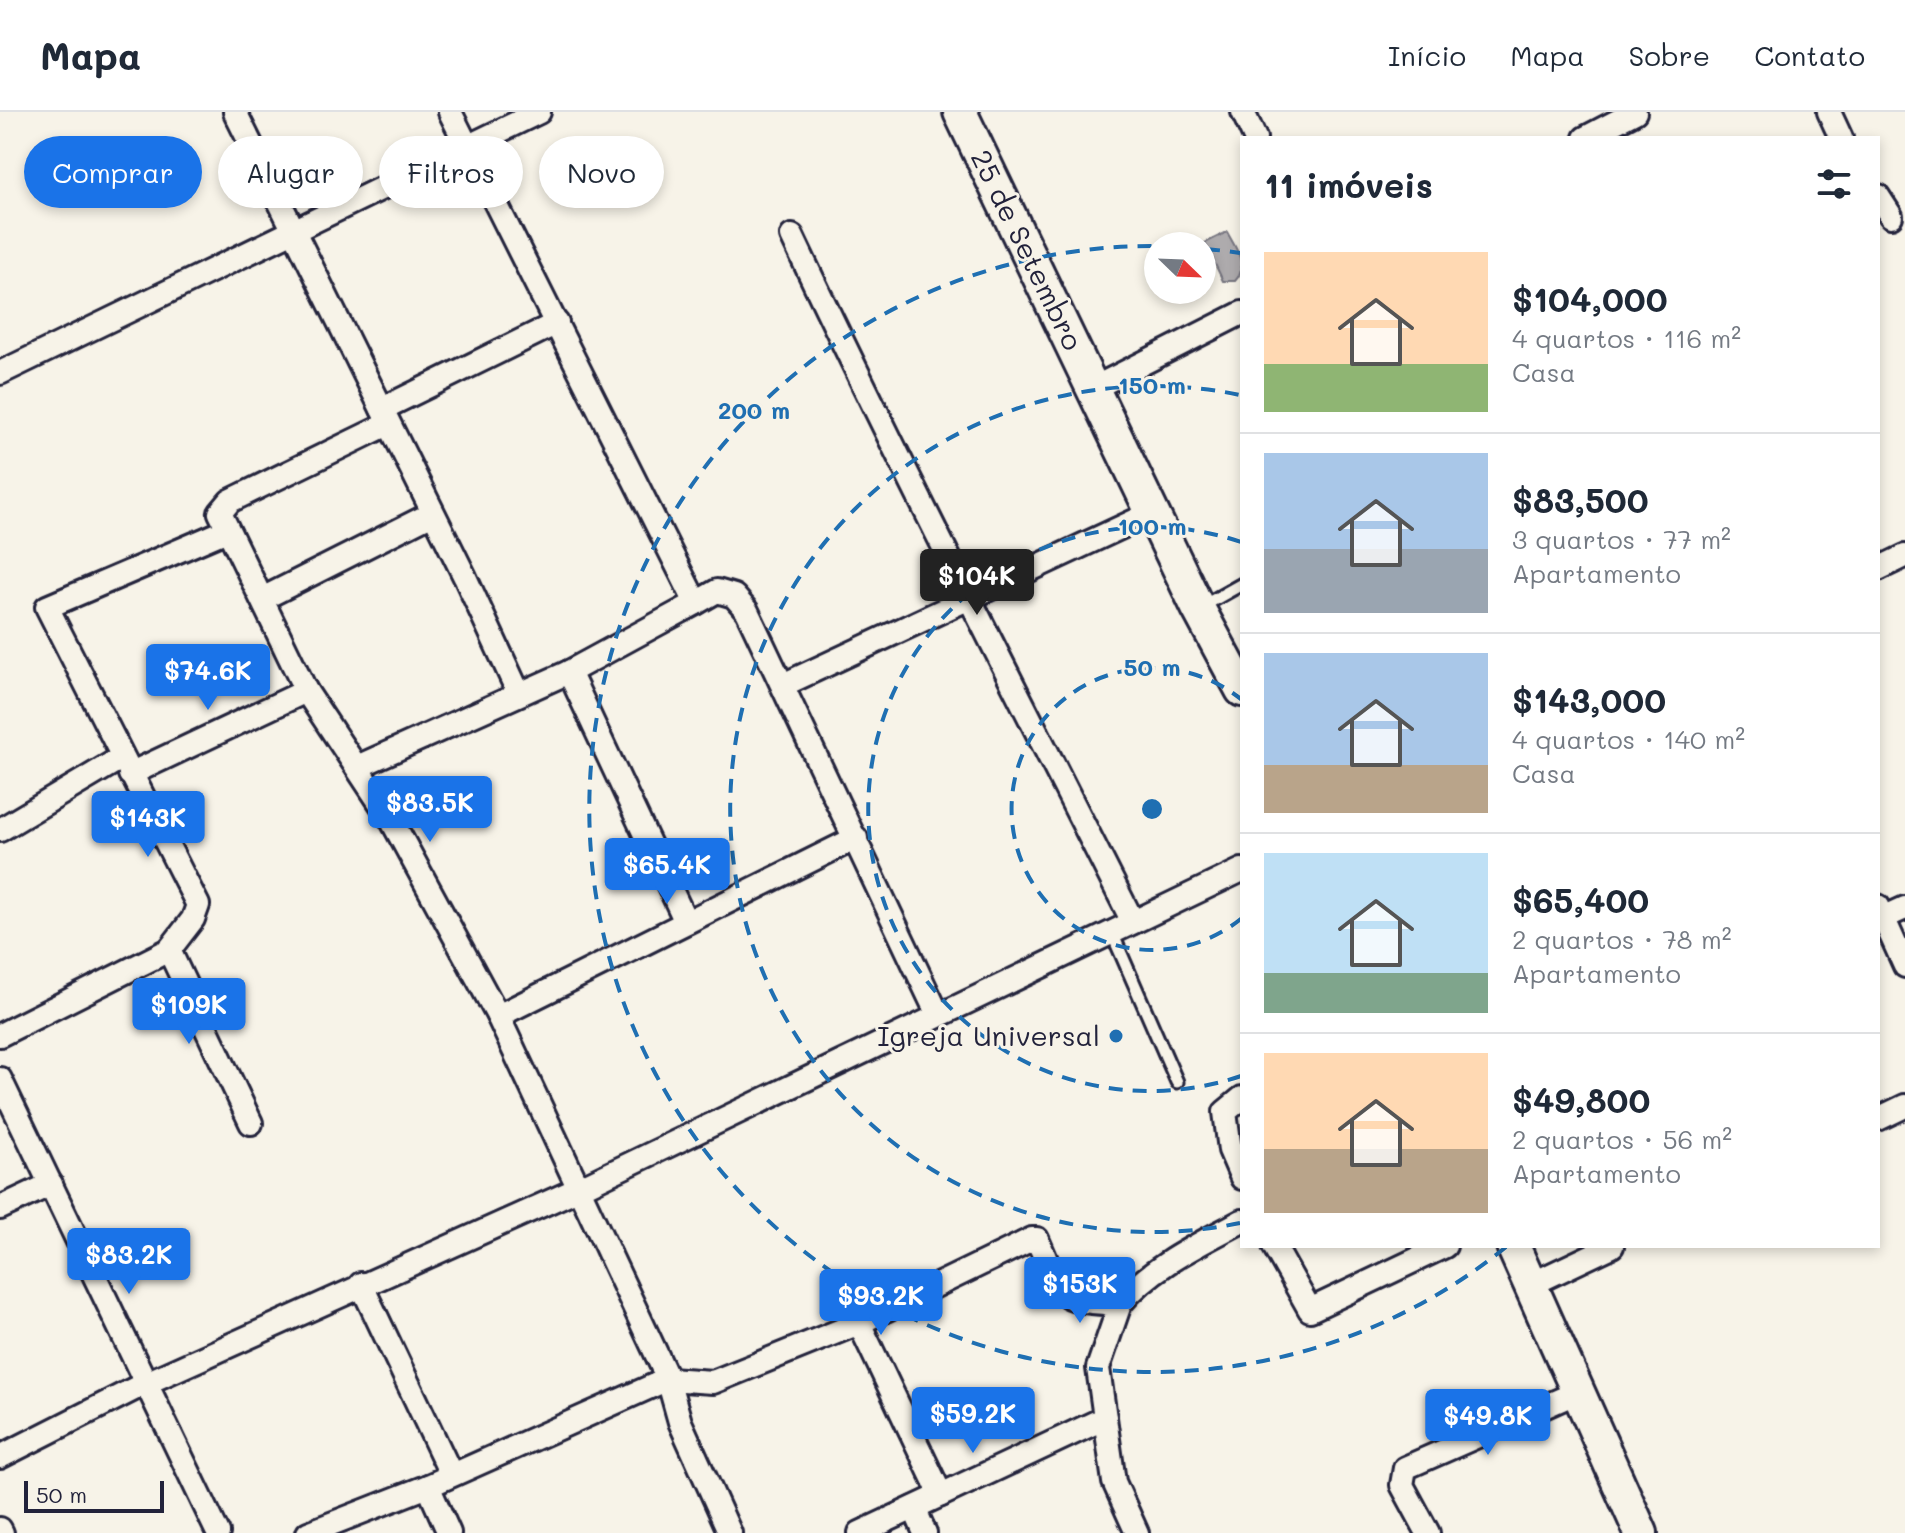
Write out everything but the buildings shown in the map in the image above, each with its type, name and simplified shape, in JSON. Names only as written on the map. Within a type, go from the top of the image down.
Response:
[{"type":"street","points":[[235,112],[431,514],[465,577],[518,692]]},
{"type":"street","points":[[450,112],[461,136]]},
{"type":"street","points":[[487,136],[539,112]]},
{"type":"street","name":"25 de Setembro","points":[[960,112],[1198,608],[1240,686]]},
{"type":"street","points":[[1243,112],[1254,136]]},
{"type":"street","points":[[1589,136],[1635,112]]},
{"type":"street","points":[[1829,112],[1840,136]]},
{"type":"street","points":[[0,373],[379,190]]},
{"type":"street","points":[[1880,199],[1891,216]]},
{"type":"street","points":[[498,208],[696,603]]},
{"type":"street","points":[[792,236],[894,452],[970,595],[1133,922]]},
{"type":"street","points":[[1094,388],[1240,314]]},
{"type":"street","points":[[557,323],[230,501],[220,513],[225,531],[306,691],[392,821],[498,1016],[668,1379],[680,1422],[730,1533]]},
{"type":"street","points":[[783,685],[970,595],[1154,512]]},
{"type":"street","points":[[262,599],[431,514]]},
{"type":"street","points":[[0,1035],[169,950],[193,919],[198,905],[47,607],[225,531]]},
{"type":"street","points":[[1880,568],[1905,556]]},
{"type":"street","points":[[357,767],[518,692],[569,672],[717,591],[734,596],[747,611],[938,1015]]},
{"type":"street","points":[[569,672],[686,922]]},
{"type":"street","points":[[0,830],[125,766],[306,691]]},
{"type":"street","points":[[498,1016],[856,838]]},
{"type":"street","points":[[0,1457],[144,1384],[580,1188],[1240,871]]},
{"type":"street","points":[[1905,908],[1880,910],[1905,966]]},
{"type":"street","points":[[169,950],[251,1123]]},
{"type":"street","points":[[0,1079],[218,1533]]},
{"type":"street","points":[[1240,1100],[1225,1112],[1230,1150],[1240,1173]]},
{"type":"street","points":[[1880,1118],[1905,1106]]},
{"type":"street","points":[[0,1208],[51,1184]]},
{"type":"street","points":[[1137,1533],[1114,1482],[1098,1368],[1120,1304],[1137,1284],[1164,1264],[1240,1222]]},
{"type":"street","points":[[308,1533],[428,1486],[668,1379],[713,1382],[859,1323],[1032,1239],[1037,1239],[1062,1296],[1073,1301],[1120,1304]]},
{"type":"street","points":[[1275,1248],[1310,1310],[1441,1248]]},
{"type":"street","points":[[1514,1248],[1641,1533]]},
{"type":"street","points":[[1532,1284],[1608,1248]]},
{"type":"street","points":[[361,1284],[451,1474]]},
{"type":"street","points":[[859,1323],[941,1495]]},
{"type":"street","points":[[1428,1533],[1402,1485],[1405,1468],[1580,1391]]},
{"type":"street","points":[[860,1533],[1105,1418]]},
{"type":"street","points":[[428,1486],[449,1533]]},
{"type":"street","points":[[914,1508],[925,1533]]},
{"type":"lane","points":[[1198,608],[1240,585]]},
{"type":"lane","points":[[1112,933],[1177,1082]]},
{"type":"shaded area","points":[[1227,232],[1237,250],[1240,272],[1235,281],[1223,281],[1216,266],[1216,238]]},
{"type":"place","name":"Igreja Universal","points":[[1116,1036]]}]
